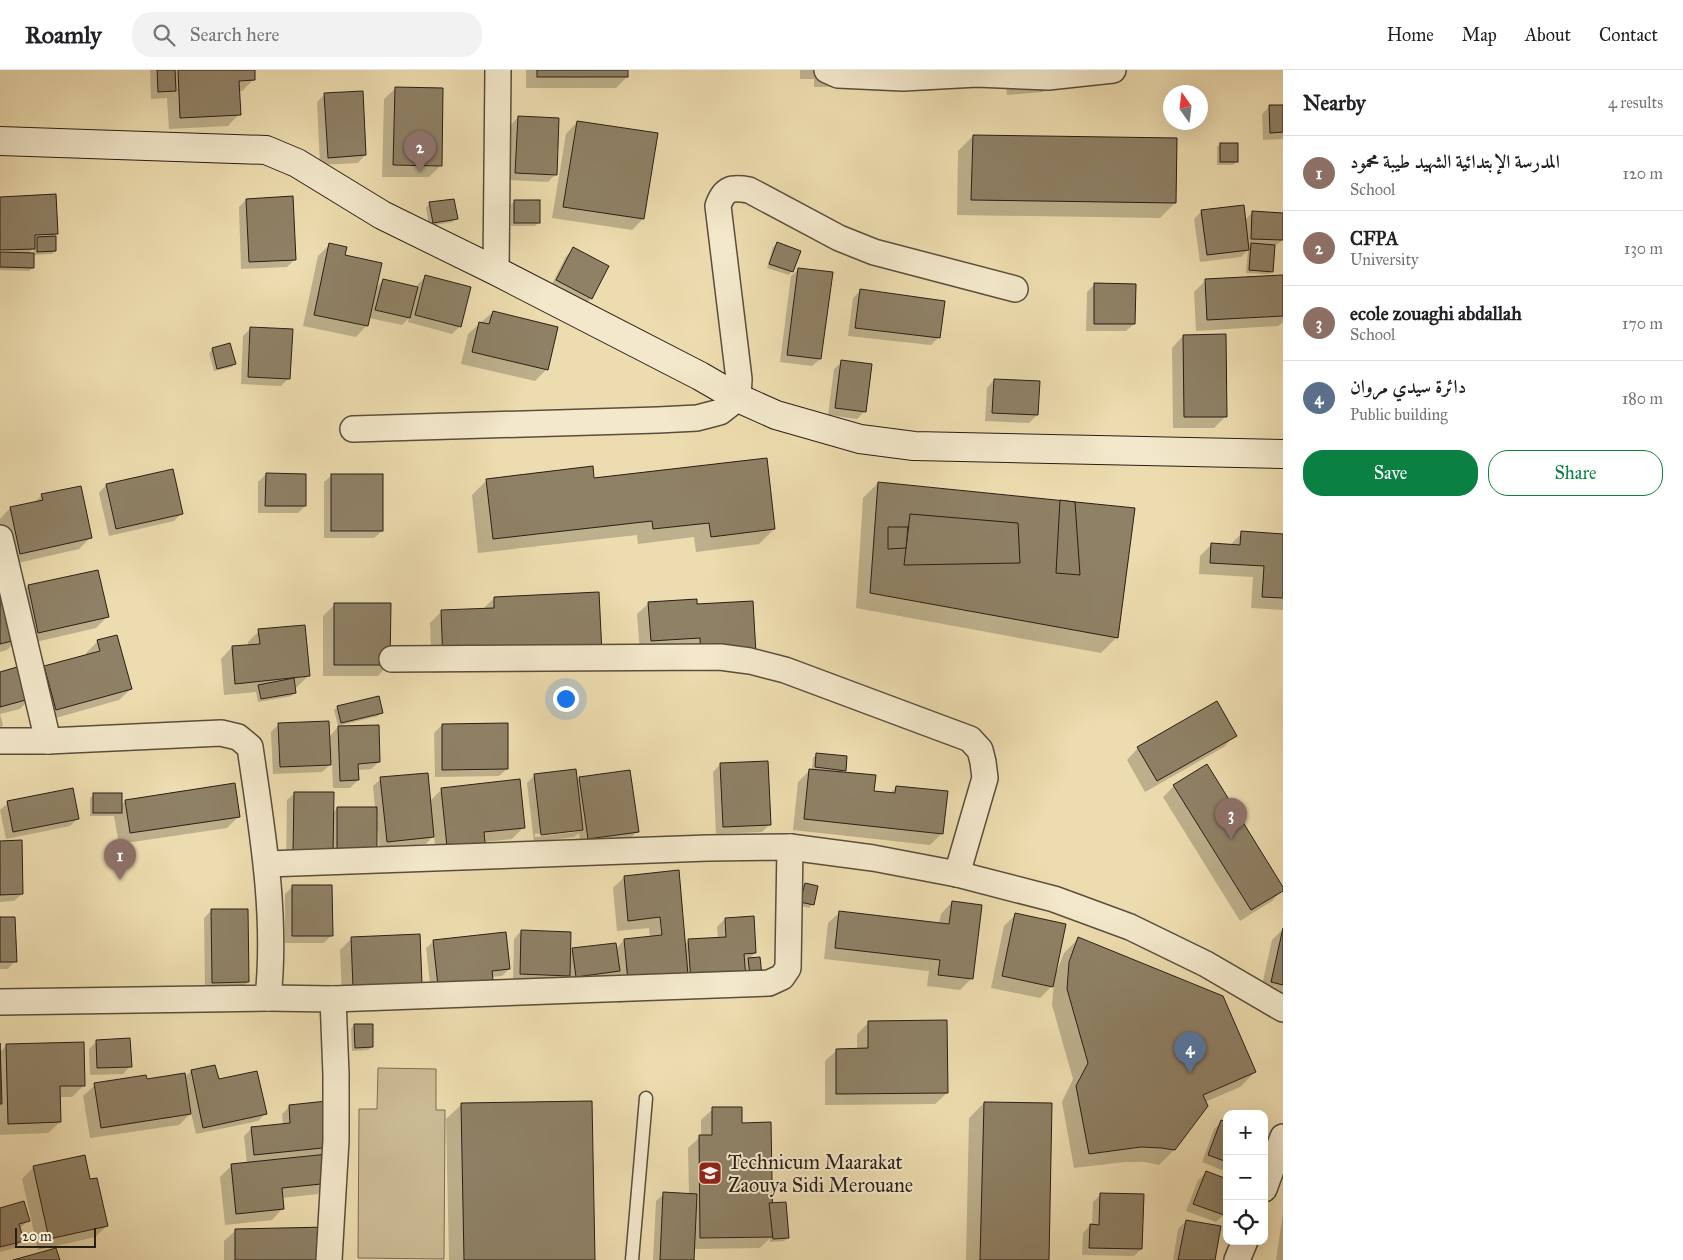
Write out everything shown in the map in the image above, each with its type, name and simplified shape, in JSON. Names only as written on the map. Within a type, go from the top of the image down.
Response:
[{"type":"street","points":[[496,271],[498,70]]},
{"type":"street","points":[[827,70],[838,75],[904,78],[977,72],[1048,77],[1113,70]]},
{"type":"street","points":[[0,141],[266,150],[297,163],[382,215],[496,271],[700,376],[738,398],[776,415],[851,436],[914,446],[1283,454]]},
{"type":"street","points":[[738,398],[737,356],[718,206],[721,196],[728,190],[737,188],[749,190],[839,238],[874,252],[1015,289]]},
{"type":"street","points":[[353,429],[697,418],[720,412],[738,398]]},
{"type":"street","points":[[0,538],[48,741]]},
{"type":"street","points":[[392,659],[720,657],[750,661],[785,670],[970,739],[980,750],[985,778],[956,874]]},
{"type":"street","points":[[0,741],[48,741],[222,733],[238,737],[250,747],[267,864],[271,944],[271,974],[268,998]]},
{"type":"street","points":[[267,864],[708,848],[790,847],[873,858],[956,874],[1054,899],[1130,927],[1206,964],[1283,1009]]},
{"type":"street","points":[[0,1002],[268,998],[333,999],[769,983],[782,977],[788,968],[790,847]]},
{"type":"street","points":[[329,1260],[336,1140],[333,999]]},
{"type":"street","points":[[1268,1178],[1283,1137]]},
{"type":"street","points":[[1237,1260],[1243,1245]]},
{"type":"lane","points":[[632,1260],[646,1098]]},
{"type":"shaded area","points":[[378,1068],[436,1069],[436,1110],[445,1110],[444,1259],[358,1258],[359,1109],[377,1109]]},
{"type":"building","points":[[157,70],[175,70],[176,91],[158,92]]},
{"type":"building","points":[[178,70],[255,70],[255,80],[239,81],[241,115],[180,118]]},
{"type":"building","points":[[537,70],[628,70],[628,77],[537,77]]},
{"type":"building","points":[[395,87],[443,88],[442,166],[393,165]]},
{"type":"building","points":[[363,91],[366,155],[328,158],[324,93]]},
{"type":"building","points":[[1269,105],[1283,105],[1283,132],[1270,133]]},
{"type":"building","points":[[518,116],[559,118],[557,175],[515,173]]},
{"type":"building","points":[[577,121],[658,133],[644,219],[563,207]]},
{"type":"building","points":[[973,135],[1177,138],[1176,203],[971,200]]},
{"type":"building","points":[[1220,143],[1238,143],[1238,162],[1220,162]]},
{"type":"building","points":[[56,194],[58,234],[35,235],[35,249],[0,250],[0,197]]},
{"type":"building","points":[[293,196],[296,260],[249,262],[246,199]]},
{"type":"building","points":[[454,199],[458,219],[433,223],[429,202]]},
{"type":"building","points":[[514,200],[540,200],[540,223],[514,223]]},
{"type":"building","points":[[1244,205],[1249,250],[1207,255],[1201,210]]},
{"type":"building","points":[[1252,211],[1283,213],[1283,240],[1251,239]]},
{"type":"building","points":[[56,236],[56,251],[37,252],[37,237]]},
{"type":"building","points":[[777,242],[801,251],[793,272],[769,264]]},
{"type":"building","points":[[329,243],[347,247],[345,255],[382,263],[368,326],[314,315]]},
{"type":"building","points":[[1251,243],[1275,245],[1273,272],[1249,270]]},
{"type":"building","points":[[573,247],[609,266],[592,299],[556,280]]},
{"type":"building","points":[[0,252],[34,253],[34,268],[0,267]]},
{"type":"building","points":[[798,268],[833,272],[821,359],[787,355]]},
{"type":"building","points":[[425,275],[471,287],[461,327],[415,315]]},
{"type":"building","points":[[1283,275],[1283,316],[1207,320],[1205,279]]},
{"type":"building","points":[[383,279],[418,287],[410,318],[375,310]]},
{"type":"building","points":[[1094,283],[1136,284],[1135,324],[1094,324]]},
{"type":"building","points":[[860,289],[945,301],[940,338],[855,328]]},
{"type":"building","points":[[493,311],[558,327],[548,370],[472,352],[479,322],[489,324]]},
{"type":"building","points":[[250,327],[293,329],[290,379],[248,377]]},
{"type":"building","points":[[1226,334],[1227,417],[1184,417],[1183,335]]},
{"type":"building","points":[[230,343],[236,364],[217,369],[212,348]]},
{"type":"building","points":[[841,360],[872,364],[866,412],[835,408]]},
{"type":"building","points":[[994,379],[1040,381],[1038,415],[992,413]]},
{"type":"building","points":[[767,458],[775,529],[711,537],[709,523],[653,529],[652,521],[493,539],[486,479],[593,466],[594,478]]},
{"type":"building","points":[[173,469],[183,514],[116,529],[106,484]]},
{"type":"building","points":[[266,473],[306,474],[306,506],[265,506]]},
{"type":"building","points":[[331,474],[383,474],[383,531],[331,531]]},
{"type":"building","points":[[878,482],[1135,508],[1118,638],[870,593]]},
{"type":"building","points":[[81,486],[92,538],[20,554],[10,507],[43,500],[41,494]]},
{"type":"building","points":[[1060,500],[1075,502],[1080,575],[1056,573]]},
{"type":"building","points":[[910,514],[1018,523],[1020,563],[904,565]]},
{"type":"building","points":[[888,527],[908,527],[906,548],[888,549]]},
{"type":"building","points":[[1241,531],[1283,534],[1283,598],[1262,597],[1264,566],[1210,563],[1211,543],[1240,545]]},
{"type":"building","points":[[98,570],[109,617],[38,633],[28,585]]},
{"type":"building","points":[[599,592],[602,654],[443,662],[441,610],[494,608],[494,597]]},
{"type":"building","points":[[10,593],[20,639],[0,644],[0,595]]},
{"type":"building","points":[[697,599],[697,604],[753,601],[756,654],[701,657],[700,638],[651,641],[648,602]]},
{"type":"building","points":[[334,603],[391,603],[390,665],[334,665]]},
{"type":"building","points":[[305,625],[310,676],[235,684],[232,646],[260,644],[258,629]]},
{"type":"building","points":[[117,635],[132,689],[56,710],[44,666],[100,651],[97,640]]},
{"type":"building","points":[[24,665],[33,698],[0,707],[0,672]]},
{"type":"building","points":[[294,678],[296,693],[261,699],[258,685]]},
{"type":"building","points":[[379,696],[383,713],[341,723],[337,706]]},
{"type":"building","points":[[1217,701],[1237,736],[1157,781],[1137,747]]},
{"type":"building","points":[[329,721],[331,765],[280,767],[278,723]]},
{"type":"building","points":[[508,723],[508,769],[442,770],[442,724]]},
{"type":"building","points":[[379,725],[380,762],[358,764],[359,780],[340,781],[338,726]]},
{"type":"building","points":[[816,753],[847,756],[846,771],[815,767]]},
{"type":"building","points":[[768,761],[771,825],[723,827],[720,763]]},
{"type":"building","points":[[1207,764],[1283,887],[1283,891],[1251,910],[1173,785]]},
{"type":"building","points":[[576,769],[583,830],[541,835],[534,774]]},
{"type":"building","points":[[809,769],[876,775],[874,791],[895,793],[896,786],[948,791],[943,834],[804,819]]},
{"type":"building","points":[[630,770],[639,832],[588,839],[579,777]]},
{"type":"building","points":[[428,773],[434,837],[387,842],[380,777]]},
{"type":"building","points":[[520,779],[525,828],[484,832],[485,843],[447,847],[441,788]]},
{"type":"building","points":[[235,783],[240,817],[130,833],[125,800]]},
{"type":"building","points":[[73,788],[79,819],[13,832],[7,801]]},
{"type":"building","points":[[294,792],[334,792],[333,854],[293,854]]},
{"type":"building","points":[[93,793],[122,793],[122,813],[93,813]]},
{"type":"building","points":[[337,807],[377,807],[377,855],[337,856]]},
{"type":"building","points":[[22,840],[23,894],[0,895],[0,841]]},
{"type":"building","points":[[679,870],[689,986],[629,992],[624,939],[662,935],[660,917],[628,921],[624,876]]},
{"type":"building","points":[[805,883],[818,886],[814,905],[800,902]]},
{"type":"building","points":[[292,885],[332,885],[333,936],[292,936]]},
{"type":"building","points":[[952,901],[982,905],[973,979],[938,975],[940,960],[835,948],[839,911],[949,924]]},
{"type":"building","points":[[211,909],[248,909],[249,982],[212,983]]},
{"type":"building","points":[[1015,913],[1066,924],[1053,987],[1002,976]]},
{"type":"building","points":[[754,916],[756,953],[744,954],[746,978],[691,982],[688,939],[726,937],[725,918]]},
{"type":"building","points":[[0,917],[15,917],[17,962],[0,962]]},
{"type":"building","points":[[1283,928],[1283,985],[1271,982]]},
{"type":"building","points":[[521,930],[571,932],[570,976],[520,974]]},
{"type":"building","points":[[506,932],[510,969],[492,971],[493,980],[438,986],[433,940]]},
{"type":"building","points":[[420,934],[422,984],[353,987],[351,937]]},
{"type":"building","points":[[1078,937],[1223,996],[1256,1072],[1203,1095],[1208,1106],[1175,1150],[1141,1147],[1089,1154],[1076,1086],[1088,1063],[1067,989],[1069,962]]},
{"type":"building","points":[[616,943],[620,971],[576,977],[572,948]]},
{"type":"building","points":[[760,957],[762,976],[750,977],[748,958]]},
{"type":"building","points":[[947,1020],[948,1093],[836,1094],[836,1049],[868,1048],[868,1021]]},
{"type":"building","points":[[354,1024],[373,1024],[373,1047],[355,1048]]},
{"type":"building","points":[[130,1038],[132,1067],[97,1068],[96,1040]]},
{"type":"building","points":[[84,1042],[85,1086],[60,1086],[61,1122],[8,1124],[6,1044]]},
{"type":"building","points":[[0,1043],[2,1104],[0,1104]]},
{"type":"building","points":[[215,1065],[219,1079],[257,1071],[267,1114],[203,1128],[191,1070]]},
{"type":"building","points":[[185,1073],[191,1114],[101,1128],[94,1083],[146,1075],[147,1079]]},
{"type":"building","points":[[327,1101],[332,1147],[254,1155],[251,1127],[290,1123],[289,1105]]},
{"type":"building","points":[[592,1101],[595,1260],[464,1260],[461,1103]]},
{"type":"building","points":[[984,1102],[1052,1103],[1049,1260],[980,1260]]},
{"type":"building","points":[[712,1107],[742,1107],[742,1123],[771,1122],[773,1237],[700,1238],[699,1135],[712,1135]]},
{"type":"building","points":[[1221,1120],[1223,1121],[1223,1161],[1208,1155]]},
{"type":"building","points":[[328,1154],[331,1183],[282,1188],[284,1209],[236,1214],[231,1164]]},
{"type":"building","points":[[85,1155],[90,1179],[97,1178],[108,1226],[49,1239],[33,1166]]},
{"type":"building","points":[[1206,1171],[1223,1177],[1223,1215],[1193,1204]]},
{"type":"building","points":[[663,1192],[697,1194],[694,1260],[660,1260]]},
{"type":"building","points":[[1100,1193],[1144,1194],[1142,1249],[1089,1248],[1090,1224],[1099,1225]]},
{"type":"building","points":[[24,1201],[30,1221],[19,1224],[24,1241],[0,1247],[0,1208]]},
{"type":"building","points":[[786,1202],[789,1238],[773,1239],[769,1203]]},
{"type":"building","points":[[1186,1220],[1221,1226],[1215,1260],[1178,1260]]},
{"type":"building","points":[[328,1227],[328,1260],[235,1260],[235,1229]]},
{"type":"building","points":[[56,1248],[60,1260],[13,1260]]},
{"type":"place","name":"CFPA","points":[[420,172]]},
{"type":"place","name":"ecole zouaghi abdallah","points":[[1231,839]]},
{"type":"place","name":"المدرسة الإبتدائية الشهيد طيبة محمود","points":[[120,880]]},
{"type":"place","name":"دائرة سيدي مروان","points":[[1190,1073]]},
{"type":"place","name":"Technicum Maarakat Zaouya Sidi Merouane","points":[[710,1173]]}]
